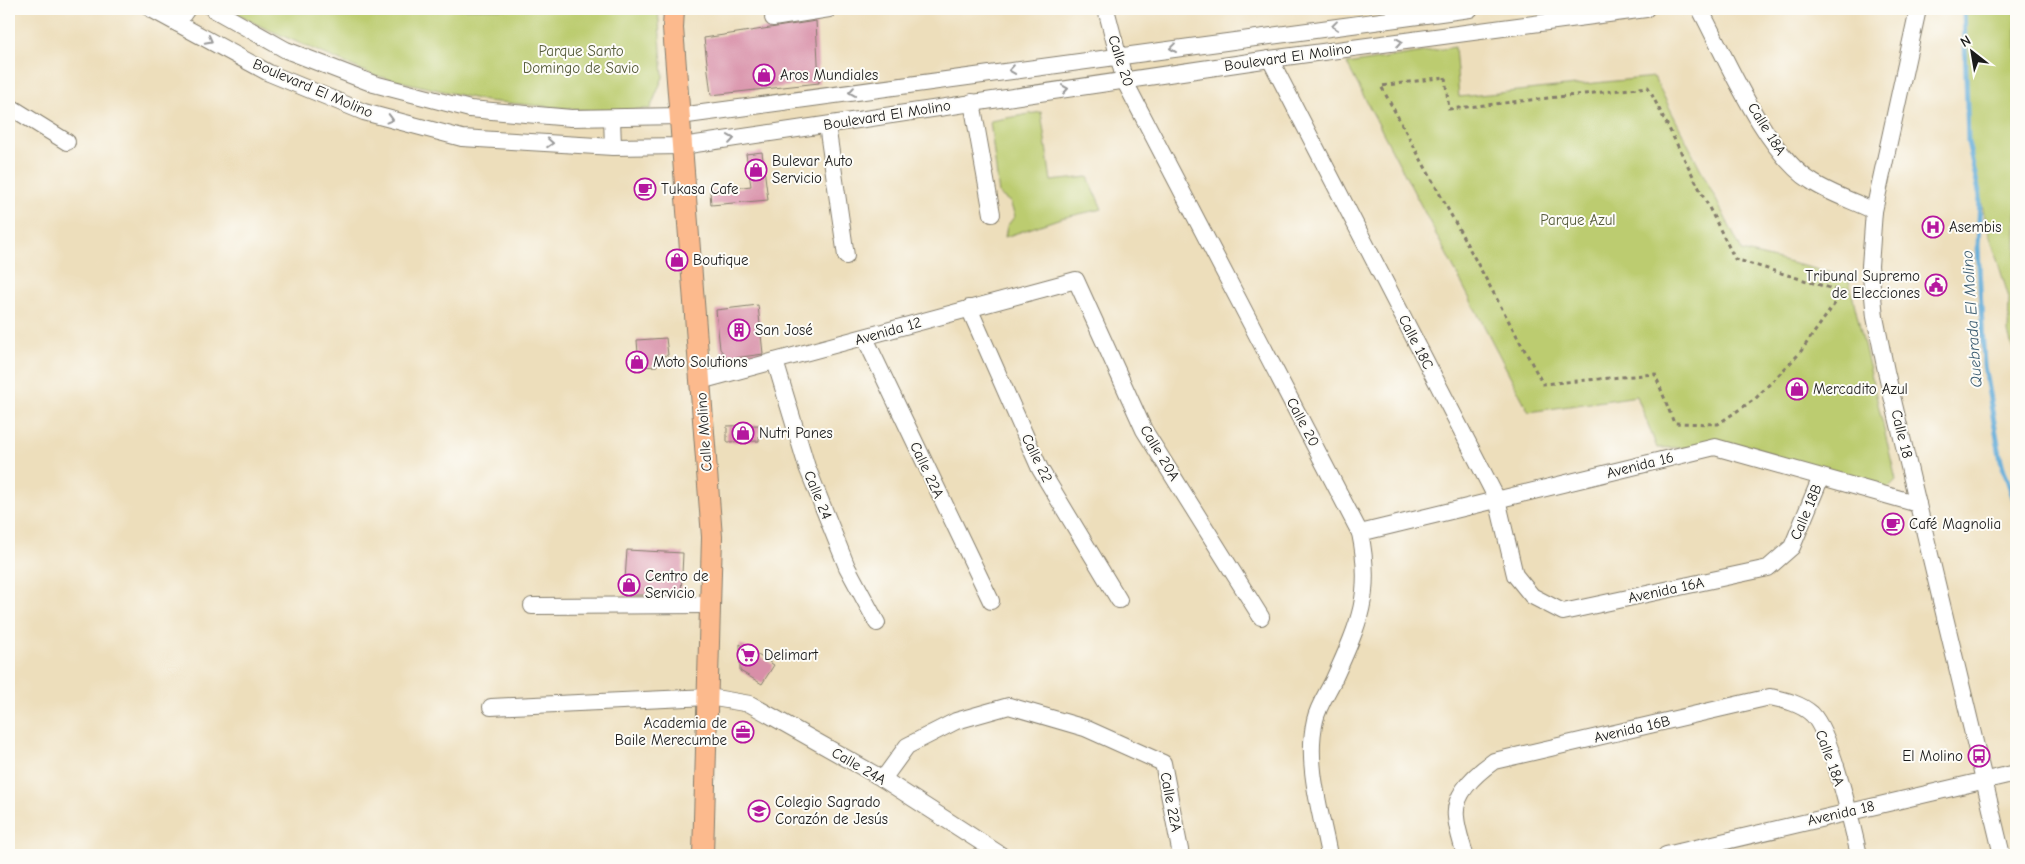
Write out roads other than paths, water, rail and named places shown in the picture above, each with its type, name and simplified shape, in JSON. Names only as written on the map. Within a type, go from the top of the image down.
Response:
[{"type":"main road","name":"Calle Molino","points":[[674,9],[673,28],[712,538],[709,697],[702,855]]},
{"type":"street","points":[[178,23],[187,9]]},
{"type":"street","name":"Boulevard El Molino","points":[[213,9],[286,50],[374,84],[470,109],[571,118],[680,116],[1117,55],[1470,9]]},
{"type":"street","points":[[773,18],[829,9]]},
{"type":"street","name":"Calle 20","points":[[1106,9],[1125,82],[1360,533],[1366,560],[1366,587],[1361,613],[1351,642],[1315,719],[1310,754],[1329,855]]},
{"type":"street","name":"Boulevard El Molino","points":[[155,10],[269,73],[364,112],[462,138],[613,147],[682,146],[972,102],[1125,82],[1270,59],[1646,9]]},
{"type":"street","name":"Calle 18A","points":[[1700,9],[1760,122],[1782,156],[1811,181],[1874,211]]},
{"type":"street","name":"Calle 18","points":[[1918,9],[1874,211],[1870,266],[1875,317],[2002,855]]},
{"type":"street","name":"Calle 18C","points":[[1270,59],[1497,499],[1515,576],[1532,596],[1563,612]]},
{"type":"street","points":[[972,102],[992,214]]},
{"type":"street","points":[[9,106],[67,142]]},
{"type":"street","points":[[612,118],[613,147]]},
{"type":"street","points":[[826,125],[846,256]]},
{"type":"street","name":"Avenida 12","points":[[700,381],[1076,280]]},
{"type":"street","name":"Calle 20A","points":[[1076,280],[1144,430],[1260,617]]},
{"type":"street","name":"Calle 22","points":[[969,308],[1040,469],[1119,600]]},
{"type":"street","name":"Calle 22A","points":[[865,338],[991,601]]},
{"type":"street","name":"Calle 24","points":[[774,361],[807,467],[847,567],[877,623]]},
{"type":"street","name":"Avenida 16","points":[[1360,533],[1714,447],[1918,504]]},
{"type":"street","name":"Calle 18B","points":[[1768,568],[1792,547],[1821,477]]},
{"type":"street","name":"Avenida 16A","points":[[1563,612],[1768,568]]},
{"type":"street","points":[[532,606],[710,605]]},
{"type":"street","name":"Calle 24A","points":[[491,708],[709,697],[750,704],[883,779],[1001,855]]},
{"type":"street","name":"Avenida 16B","points":[[1465,855],[1455,814],[1462,792],[1475,774],[1494,761],[1770,697],[1792,702]]},
{"type":"street","name":"Calle 18A","points":[[1792,702],[1812,714],[1823,732],[1848,811],[1859,855]]},
{"type":"street","name":"Calle 22A","points":[[883,779],[907,746],[956,721],[1009,706],[1085,728],[1163,763],[1181,855]]},
{"type":"street","name":"Avenida 18","points":[[1666,855],[2016,773]]},
{"type":"waterway","name":"Quebrada El Molino","points":[[1964,9],[1968,142],[1980,196],[1978,246],[1984,366],[2001,461],[2016,506]]},
{"type":"place","name":"Aros Mundiales","points":[[764,75]]},
{"type":"place","name":"Bulevar Auto Servicio","points":[[756,170]]},
{"type":"place","name":"Tukasa Cafe","points":[[645,189]]},
{"type":"place","name":"Asembis","points":[[1933,227]]},
{"type":"place","name":"Boutique","points":[[677,260]]},
{"type":"place","name":"Tribunal Supremo de Elecciones","points":[[1936,285]]},
{"type":"place","name":"San José","points":[[739,330]]},
{"type":"place","name":"Moto Solutions","points":[[637,362]]},
{"type":"place","name":"Mercadito Azul","points":[[1797,389]]},
{"type":"place","name":"Nutri Panes","points":[[743,433]]},
{"type":"place","name":"Café Magnolia","points":[[1893,524]]},
{"type":"place","name":"Centro de Servicio","points":[[629,585]]},
{"type":"place","name":"Delimart","points":[[748,655]]},
{"type":"place","name":"Academia de Baile Merecumbe","points":[[743,732]]},
{"type":"place","name":"El Molino","points":[[1979,756]]},
{"type":"place","name":"Colegio Sagrado Corazón de Jesús","points":[[759,811]]},
{"type":"park label","name":"Parque Santo Domingo de Savio","points":[[581,60]]},
{"type":"park label","name":"Parque Azul","points":[[1578,220]]}]
